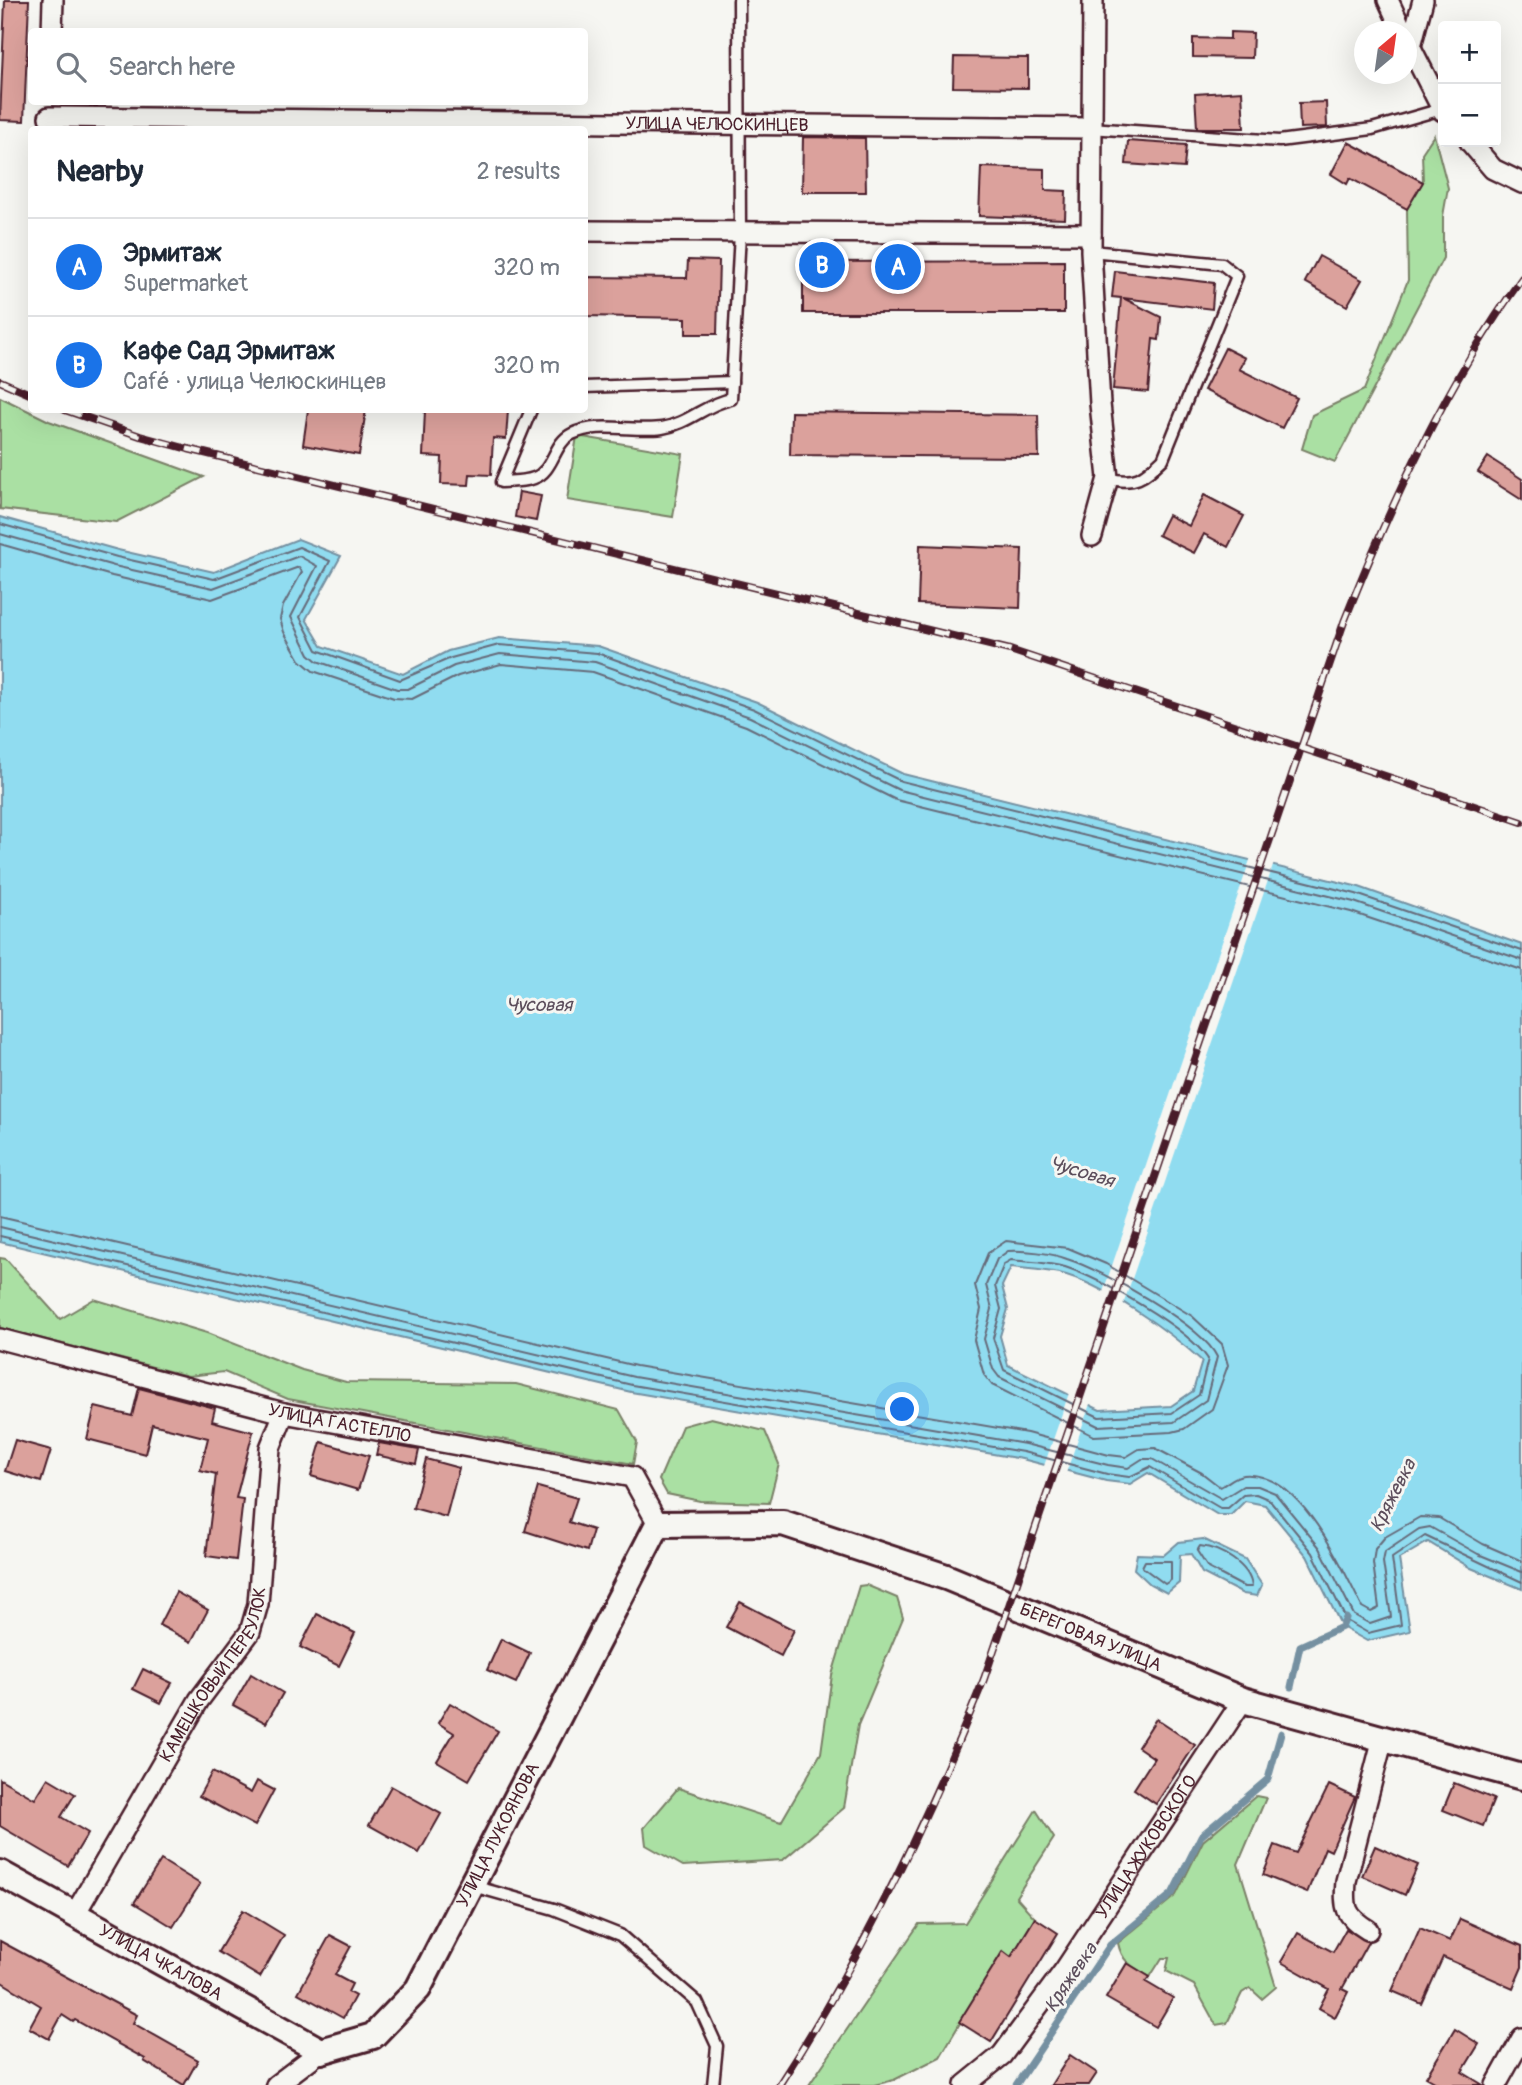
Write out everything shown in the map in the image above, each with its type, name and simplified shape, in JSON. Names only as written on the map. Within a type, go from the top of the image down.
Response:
[{"type":"street","points":[[52,28],[53,0]]},
{"type":"street","points":[[1092,536],[1108,478],[1091,243],[1093,0]]},
{"type":"street","points":[[1388,0],[1398,21]]},
{"type":"street","points":[[1414,21],[1423,0]]},
{"type":"street","points":[[1417,59],[1438,102]]},
{"type":"street","name":"УЛИЦА ЧЕЛЮСКИНЦЕВ","points":[[50,116],[476,126],[738,124],[1090,128]]},
{"type":"street","points":[[1474,147],[1493,169],[1522,183]]},
{"type":"street","points":[[588,231],[1091,243]]},
{"type":"street","name":"УЛИЦА ГАСТЕЛЛО","points":[[0,1339],[284,1413],[632,1477],[658,1524]]},
{"type":"street","name":"КАМЕШКОВЫЙ ПЕРЕУЛОК","points":[[75,1914],[200,1700],[250,1632],[258,1604],[270,1448],[284,1413]]},
{"type":"street","name":"БЕРЕГОВАЯ УЛИЦА","points":[[658,1524],[783,1523],[946,1577],[1242,1700],[1522,1777]]},
{"type":"street","name":"УЛИЦА ЛУКОЯНОВА","points":[[276,2085],[321,2051],[373,2036],[418,1989],[658,1524]]},
{"type":"street","name":"УЛИЦА ЖУКОВСКОГО","points":[[965,2085],[1002,2055],[1064,1971],[1242,1700]]},
{"type":"street","points":[[1368,1930],[1352,1920],[1345,1903],[1346,1881],[1383,1738]]},
{"type":"street","name":"УЛИЦА ЧКАЛОВА","points":[[0,1873],[321,2051]]},
{"type":"street","points":[[1496,2085],[1522,2038]]},
{"type":"lane","points":[[530,413],[502,482],[535,478],[545,471],[569,435],[583,430],[640,430],[677,425],[712,405],[732,399],[740,233],[739,0]]},
{"type":"lane","points":[[1090,128],[1279,141],[1372,130],[1438,111]]},
{"type":"lane","points":[[1091,243],[1222,264],[1237,276],[1163,459],[1147,475],[1126,483],[1108,478]]},
{"type":"lane","points":[[588,387],[732,382]]},
{"type":"lane","points":[[472,1885],[554,1909],[620,1935],[697,2002],[716,2046],[713,2085]]},
{"type":"green space","points":[[1434,135],[1448,188],[1443,216],[1443,258],[1335,462],[1302,449],[1312,415],[1364,390],[1408,280],[1407,209],[1423,182],[1422,153]]},
{"type":"green space","points":[[0,397],[28,413],[204,477],[116,522],[0,509]]},
{"type":"green space","points":[[577,436],[683,454],[673,517],[567,500]]},
{"type":"green space","points":[[0,1258],[6,1259],[60,1319],[94,1299],[207,1333],[302,1370],[346,1382],[516,1384],[619,1410],[637,1442],[633,1464],[288,1399],[224,1372],[188,1376],[0,1328]]},
{"type":"green space","points":[[711,1418],[765,1431],[779,1464],[769,1503],[700,1501],[667,1494],[659,1480],[682,1426]]},
{"type":"green space","points":[[866,1585],[897,1598],[903,1618],[858,1725],[844,1808],[783,1860],[683,1866],[646,1845],[644,1828],[678,1788],[781,1822],[821,1753],[832,1675],[859,1586]]},
{"type":"green space","points":[[1256,1796],[1266,1798],[1238,1864],[1276,1987],[1262,1999],[1250,1988],[1242,1993],[1227,2023],[1216,2025],[1194,1985],[1166,1971],[1169,1958],[1162,1958],[1150,1977],[1125,1960],[1118,1943],[1176,1895],[1203,1841]]},
{"type":"green space","points":[[1036,1810],[1054,1838],[1016,1897],[1035,1918],[1011,1957],[1002,1952],[940,2057],[894,2080],[874,2085],[809,2085],[919,1924],[965,1923]]},
{"type":"water","name":"Чусовая","points":[[0,517],[118,550],[214,572],[298,539],[341,556],[306,619],[322,646],[403,674],[448,651],[499,638],[598,646],[757,702],[903,774],[1359,887],[1522,945],[1522,1589],[1471,1568],[1428,1542],[1399,1559],[1410,1631],[1367,1641],[1342,1627],[1307,1556],[1265,1505],[1245,1501],[1231,1515],[1218,1515],[1148,1473],[1130,1484],[1106,1481],[1022,1459],[631,1392],[0,1242]],"holes":[[[1011,1267],[1076,1278],[1114,1297],[1154,1323],[1202,1361],[1193,1391],[1171,1406],[1100,1410],[1008,1365],[1000,1336],[1008,1309],[1002,1286]]]},
{"type":"water","points":[[1203,1539],[1245,1559],[1262,1585],[1257,1596],[1243,1594],[1202,1573],[1191,1554],[1180,1555],[1179,1583],[1167,1593],[1150,1584],[1134,1569],[1137,1554],[1164,1555],[1179,1542]]},
{"type":"pier","points":[[1251,857],[1274,863],[1122,1308],[1102,1295]]},
{"type":"pier","points":[[1070,1390],[1091,1401],[1065,1476],[1043,1469]]},
{"type":"building","points":[[5,0],[29,0],[24,121],[0,120]]},
{"type":"building","points":[[1230,32],[1253,33],[1252,58],[1193,57],[1193,38],[1230,39]]},
{"type":"building","points":[[954,57],[1028,58],[1028,88],[953,87]]},
{"type":"building","points":[[1242,91],[1244,128],[1197,128],[1195,94]]},
{"type":"building","points":[[1326,102],[1327,127],[1300,128],[1299,103]]},
{"type":"building","points":[[803,137],[865,138],[866,192],[802,192]]},
{"type":"building","points":[[1128,141],[1186,145],[1184,168],[1126,164]]},
{"type":"building","points":[[1348,142],[1423,182],[1407,209],[1350,178],[1347,184],[1331,174]]},
{"type":"building","points":[[981,167],[1045,169],[1045,190],[1066,191],[1065,219],[979,216]]},
{"type":"building","points":[[1319,256],[1362,280],[1347,306],[1305,282]]},
{"type":"building","points":[[688,260],[719,261],[717,334],[686,334],[686,318],[588,316],[588,277],[687,278]]},
{"type":"building","points":[[1064,261],[1064,313],[803,313],[803,262]]},
{"type":"building","points":[[1115,271],[1214,283],[1212,309],[1123,298],[1161,317],[1159,340],[1153,339],[1148,392],[1113,389],[1121,298],[1112,297]]},
{"type":"building","points":[[1225,348],[1245,358],[1239,369],[1297,398],[1282,428],[1204,390]]},
{"type":"building","points":[[791,412],[1038,415],[1039,457],[790,455]]},
{"type":"building","points":[[308,413],[366,413],[359,455],[303,445]]},
{"type":"building","points":[[425,413],[508,413],[506,439],[493,438],[491,475],[470,474],[469,485],[441,484],[442,457],[423,456]]},
{"type":"building","points":[[1488,457],[1522,479],[1522,500],[1478,472]]},
{"type":"building","points":[[519,492],[541,496],[536,521],[515,517]]},
{"type":"building","points":[[1204,495],[1244,516],[1228,547],[1204,534],[1194,553],[1158,535],[1168,515],[1189,526]]},
{"type":"building","points":[[920,545],[1022,549],[1020,608],[918,604]]},
{"type":"building","points":[[139,1388],[215,1408],[212,1421],[253,1432],[236,1498],[243,1499],[236,1560],[206,1556],[216,1474],[200,1470],[208,1438],[152,1424],[145,1454],[87,1439],[95,1407],[132,1416]]},
{"type":"building","points":[[15,1440],[51,1450],[41,1482],[5,1471]]},
{"type":"building","points":[[321,1442],[369,1456],[358,1490],[311,1476]]},
{"type":"building","points":[[379,1443],[419,1450],[416,1464],[376,1455]]},
{"type":"building","points":[[426,1459],[459,1468],[446,1517],[413,1508]]},
{"type":"building","points":[[538,1487],[577,1498],[569,1522],[593,1530],[587,1551],[525,1531]]},
{"type":"building","points":[[176,1592],[208,1610],[191,1642],[159,1625]]},
{"type":"building","points":[[740,1602],[794,1630],[781,1656],[726,1627]]},
{"type":"building","points":[[317,1614],[355,1633],[339,1666],[300,1647]]},
{"type":"building","points":[[501,1639],[530,1653],[516,1683],[487,1670]]},
{"type":"building","points":[[143,1669],[172,1683],[161,1703],[133,1689]]},
{"type":"building","points":[[251,1674],[283,1693],[266,1723],[233,1705]]},
{"type":"building","points":[[450,1703],[498,1731],[469,1780],[437,1761],[454,1733],[438,1723]]},
{"type":"building","points":[[1156,1719],[1195,1745],[1156,1804],[1134,1789],[1154,1758],[1138,1747]]},
{"type":"building","points":[[212,1772],[251,1793],[257,1781],[274,1790],[255,1826],[199,1796]]},
{"type":"building","points":[[48,1778],[75,1794],[61,1817],[88,1833],[68,1866],[0,1826],[0,1779],[35,1799]]},
{"type":"building","points":[[1454,1783],[1494,1799],[1483,1826],[1443,1810]]},
{"type":"building","points":[[1329,1785],[1355,1797],[1331,1851],[1325,1848],[1307,1893],[1263,1875],[1275,1845],[1296,1853]]},
{"type":"building","points":[[391,1786],[441,1814],[419,1853],[369,1825]]},
{"type":"building","points":[[1375,1846],[1418,1865],[1405,1895],[1362,1876]]},
{"type":"building","points":[[161,1860],[200,1884],[173,1927],[134,1903]]},
{"type":"building","points":[[243,1910],[284,1935],[260,1977],[218,1952]]},
{"type":"building","points":[[1035,1918],[1058,1933],[991,2042],[959,2022],[1003,1951],[1011,1957]]},
{"type":"building","points":[[1460,1919],[1522,1946],[1522,1967],[1513,1988],[1443,1957],[1422,2004],[1392,1991],[1420,1928],[1450,1941]]},
{"type":"building","points":[[1346,1929],[1368,1942],[1342,1989],[1348,1992],[1335,2017],[1319,2008],[1329,1989],[1281,1962],[1298,1933],[1333,1952]]},
{"type":"building","points":[[330,1935],[351,1946],[335,1975],[352,1984],[348,1992],[355,1996],[343,2018],[298,1993]]},
{"type":"building","points":[[0,1941],[137,2015],[133,2023],[198,2060],[184,2085],[144,2061],[145,2059],[62,2015],[49,2039],[29,2028],[41,2006],[0,1981]]},
{"type":"building","points":[[1127,1963],[1150,1977],[1146,1982],[1173,1998],[1156,2027],[1106,1998]]},
{"type":"building","points":[[1455,2029],[1479,2044],[1462,2072],[1483,2085],[1440,2085],[1426,2077]]},
{"type":"building","points":[[1070,2055],[1097,2073],[1089,2085],[1051,2085]]},
{"type":"waterway","name":"Кряжевка","points":[[1291,1687],[1300,1646],[1342,1627],[1346,1618]]},
{"type":"waterway","name":"Кряжевка","points":[[1016,2085],[1110,1945],[1172,1894],[1201,1836],[1268,1779],[1281,1733]]},
{"type":"railway","points":[[779,2085],[838,1988],[891,1887],[940,1784],[984,1679],[1344,622],[1381,532],[1422,444],[1469,359],[1522,278]]},
{"type":"railway","points":[[0,381],[28,393]]},
{"type":"railway","points":[[74,413],[188,449],[1010,650],[1522,822]]},
{"type":"place","name":"Кафе Сад Эрмитаж","points":[[822,265]]},
{"type":"place","name":"Эрмитаж","points":[[898,267]]}]
